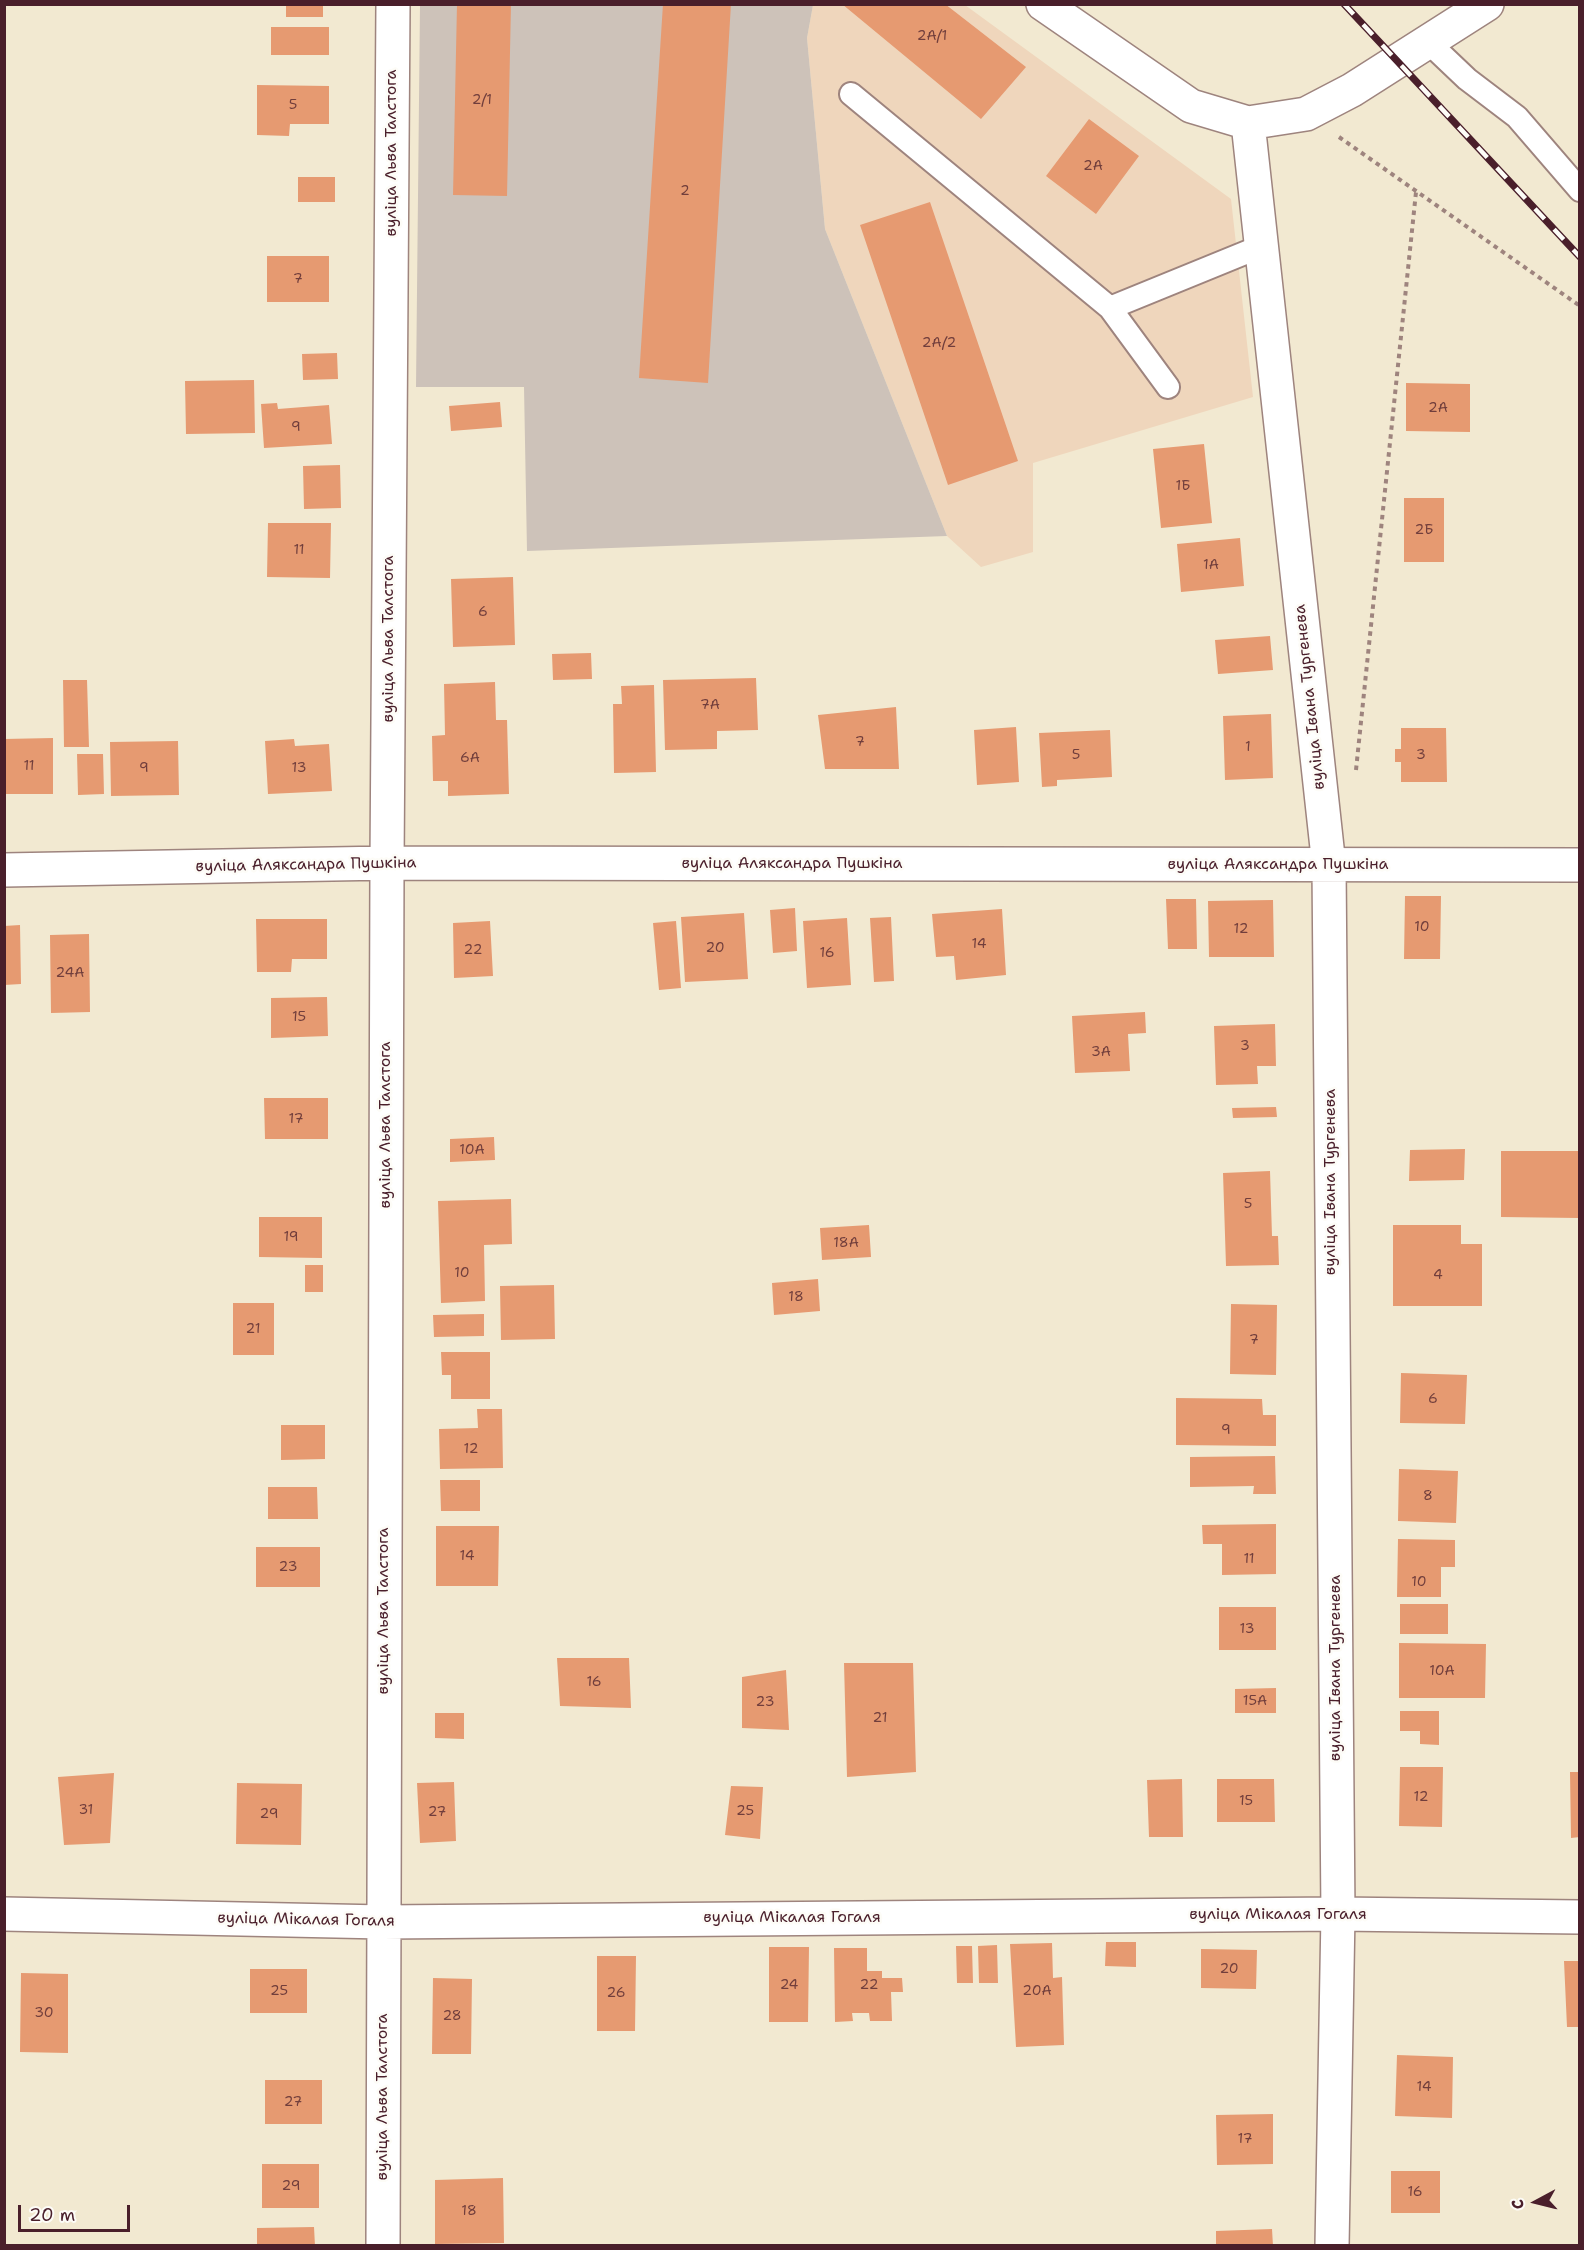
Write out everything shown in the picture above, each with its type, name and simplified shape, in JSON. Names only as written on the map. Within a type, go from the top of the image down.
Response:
[{"type":"street","name":"вуліца Льва Талстога","points":[[383,2246],[387,863],[393,4]]},
{"type":"street","points":[[1043,4],[1191,106],[1248,123],[1306,114],[1352,90],[1427,40],[1487,4]]},
{"type":"street","name":"вуліца Івана Тургенева","points":[[1248,123],[1329,866],[1338,1914],[1332,2246]]},
{"type":"street","name":"вуліца Аляксандра Пушкіна","points":[[4,870],[387,863],[1329,866],[1580,864]]},
{"type":"street","name":"вуліца Мікалая Гогаля","points":[[4,1914],[383,1922],[1338,1914],[1580,1917]]},
{"type":"lane","points":[[1427,40],[1467,79],[1517,117],[1580,190]]},
{"type":"lane","points":[[851,93],[1110,308],[1168,387]]},
{"type":"lane","points":[[1110,308],[1262,246]]},
{"type":"path","points":[[1306,114],[1580,306]]},
{"type":"path","points":[[1353,781],[1359,760],[1416,192]]},
{"type":"shaded area","points":[[420,5],[813,5],[807,38],[825,229],[947,536],[527,551],[524,387],[416,387]]},
{"type":"shaded area","points":[[813,5],[965,5],[1231,199],[1253,397],[1033,463],[1033,552],[981,567],[947,536],[825,229],[807,38]]},
{"type":"building","points":[[286,4],[323,4],[323,17],[286,17]]},
{"type":"building","points":[[457,4],[511,4],[507,196],[453,195]]},
{"type":"building","points":[[663,4],[731,4],[708,383],[639,378]]},
{"type":"building","points":[[842,4],[945,4],[1026,67],[981,119]]},
{"type":"building","points":[[271,27],[329,27],[329,55],[271,55]]},
{"type":"building","points":[[257,85],[329,86],[329,124],[290,124],[289,136],[257,135]]},
{"type":"building","points":[[1089,119],[1139,156],[1096,214],[1046,176]]},
{"type":"building","points":[[298,177],[335,177],[335,202],[298,202]]},
{"type":"building","points":[[930,202],[1018,461],[948,485],[860,225]]},
{"type":"building","points":[[267,256],[329,256],[329,302],[267,302]]},
{"type":"building","points":[[337,353],[338,379],[303,380],[302,354]]},
{"type":"building","points":[[254,380],[255,433],[186,434],[185,381]]},
{"type":"building","points":[[1406,383],[1470,384],[1470,432],[1406,431]]},
{"type":"building","points":[[500,402],[502,427],[451,431],[449,406]]},
{"type":"building","points":[[277,403],[278,409],[329,405],[332,444],[264,448],[261,404]]},
{"type":"building","points":[[1204,444],[1212,523],[1161,528],[1153,449]]},
{"type":"building","points":[[340,465],[341,508],[304,509],[303,466]]},
{"type":"building","points":[[1404,498],[1444,498],[1444,562],[1404,562]]},
{"type":"building","points":[[268,523],[331,523],[330,578],[267,577]]},
{"type":"building","points":[[1240,538],[1244,586],[1181,592],[1177,544]]},
{"type":"building","points":[[513,577],[515,645],[453,647],[451,579]]},
{"type":"building","points":[[1270,636],[1273,670],[1218,674],[1215,640]]},
{"type":"building","points":[[591,653],[592,679],[553,680],[552,654]]},
{"type":"building","points":[[756,678],[758,730],[717,731],[717,749],[665,750],[663,680]]},
{"type":"building","points":[[63,680],[87,680],[89,747],[64,747]]},
{"type":"building","points":[[495,682],[496,720],[507,720],[509,794],[448,796],[448,781],[433,781],[432,736],[445,735],[444,684]]},
{"type":"building","points":[[654,685],[656,772],[614,773],[613,704],[622,704],[621,686]]},
{"type":"building","points":[[896,707],[899,769],[825,769],[818,715]]},
{"type":"building","points":[[1271,714],[1273,778],[1225,780],[1223,716]]},
{"type":"building","points":[[1016,727],[1019,782],[977,785],[974,730]]},
{"type":"building","points":[[1401,728],[1446,728],[1447,782],[1401,782],[1401,762],[1395,762],[1395,749],[1401,749]]},
{"type":"building","points":[[1110,730],[1112,777],[1057,780],[1057,786],[1042,787],[1039,733]]},
{"type":"building","points":[[53,738],[53,794],[4,794],[4,739]]},
{"type":"building","points":[[294,739],[295,746],[329,744],[332,791],[268,794],[265,741]]},
{"type":"building","points":[[178,741],[179,795],[111,796],[110,742]]},
{"type":"building","points":[[77,754],[103,754],[104,794],[78,795]]},
{"type":"building","points":[[1405,896],[1441,896],[1440,959],[1404,959]]},
{"type":"building","points":[[1166,899],[1196,899],[1197,949],[1168,949]]},
{"type":"building","points":[[1273,900],[1274,957],[1209,957],[1208,901]]},
{"type":"building","points":[[795,908],[797,951],[773,953],[770,910]]},
{"type":"building","points":[[1002,909],[1006,975],[956,980],[954,956],[936,957],[932,914]]},
{"type":"building","points":[[744,913],[748,979],[685,982],[681,917]]},
{"type":"building","points":[[891,917],[894,981],[874,982],[870,918]]},
{"type":"building","points":[[847,918],[851,985],[807,988],[803,921]]},
{"type":"building","points":[[256,919],[327,919],[327,959],[292,959],[291,972],[257,972]]},
{"type":"building","points":[[490,921],[493,976],[454,978],[453,923]]},
{"type":"building","points":[[676,921],[681,988],[659,990],[653,923]]},
{"type":"building","points":[[20,925],[21,984],[4,985],[4,926]]},
{"type":"building","points":[[89,934],[90,1012],[51,1013],[50,935]]},
{"type":"building","points":[[327,997],[328,1036],[271,1038],[271,998]]},
{"type":"building","points":[[1145,1012],[1146,1033],[1128,1034],[1130,1071],[1075,1073],[1072,1016]]},
{"type":"building","points":[[1275,1024],[1276,1066],[1257,1066],[1258,1084],[1216,1085],[1214,1026]]},
{"type":"building","points":[[264,1098],[328,1098],[328,1139],[265,1139]]},
{"type":"building","points":[[1276,1107],[1277,1117],[1233,1118],[1232,1108]]},
{"type":"building","points":[[494,1137],[495,1160],[450,1162],[450,1139]]},
{"type":"building","points":[[1465,1149],[1464,1180],[1409,1181],[1410,1150]]},
{"type":"building","points":[[1501,1151],[1578,1151],[1578,1218],[1501,1217]]},
{"type":"building","points":[[1270,1171],[1272,1236],[1278,1236],[1279,1265],[1226,1266],[1223,1173]]},
{"type":"building","points":[[511,1199],[512,1244],[484,1245],[485,1301],[441,1303],[438,1201]]},
{"type":"building","points":[[259,1217],[322,1217],[322,1258],[259,1257]]},
{"type":"building","points":[[869,1225],[871,1257],[822,1260],[820,1228]]},
{"type":"building","points":[[1393,1225],[1461,1225],[1461,1244],[1482,1244],[1482,1306],[1393,1306]]},
{"type":"building","points":[[305,1265],[323,1265],[323,1292],[305,1292]]},
{"type":"building","points":[[818,1279],[820,1311],[774,1315],[772,1283]]},
{"type":"building","points":[[554,1285],[555,1339],[501,1340],[500,1286]]},
{"type":"building","points":[[233,1303],[274,1303],[274,1355],[233,1355]]},
{"type":"building","points":[[1231,1304],[1277,1305],[1276,1375],[1230,1374]]},
{"type":"building","points":[[484,1314],[484,1336],[434,1337],[433,1315]]},
{"type":"building","points":[[441,1352],[490,1352],[490,1399],[451,1399],[451,1375],[442,1375]]},
{"type":"building","points":[[1401,1373],[1467,1375],[1465,1424],[1400,1423]]},
{"type":"building","points":[[1176,1398],[1262,1399],[1263,1415],[1276,1415],[1276,1446],[1176,1445]]},
{"type":"building","points":[[477,1409],[502,1409],[503,1468],[440,1469],[439,1429],[478,1428]]},
{"type":"building","points":[[281,1425],[325,1425],[325,1459],[281,1460]]},
{"type":"building","points":[[1275,1456],[1276,1494],[1253,1494],[1254,1486],[1190,1487],[1190,1457]]},
{"type":"building","points":[[1399,1469],[1458,1471],[1456,1523],[1398,1521]]},
{"type":"building","points":[[440,1480],[480,1480],[480,1511],[441,1511]]},
{"type":"building","points":[[268,1487],[317,1487],[318,1519],[268,1519]]},
{"type":"building","points":[[1276,1524],[1276,1574],[1222,1575],[1222,1544],[1203,1544],[1202,1525]]},
{"type":"building","points":[[436,1526],[499,1526],[498,1586],[436,1586]]},
{"type":"building","points":[[1398,1539],[1455,1540],[1455,1567],[1441,1567],[1441,1597],[1397,1597]]},
{"type":"building","points":[[256,1547],[320,1547],[320,1587],[256,1587]]},
{"type":"building","points":[[1400,1604],[1448,1604],[1448,1634],[1400,1634]]},
{"type":"building","points":[[1219,1607],[1276,1607],[1276,1650],[1219,1650]]},
{"type":"building","points":[[1399,1643],[1486,1644],[1485,1698],[1399,1698]]},
{"type":"building","points":[[557,1658],[629,1658],[631,1708],[560,1706]]},
{"type":"building","points":[[844,1663],[913,1663],[916,1772],[847,1777]]},
{"type":"building","points":[[786,1670],[789,1730],[742,1728],[742,1677]]},
{"type":"building","points":[[1276,1688],[1276,1713],[1235,1713],[1235,1689]]},
{"type":"building","points":[[1400,1711],[1439,1711],[1439,1745],[1420,1744],[1420,1731],[1400,1731]]},
{"type":"building","points":[[435,1713],[464,1713],[464,1739],[435,1738]]},
{"type":"building","points":[[1400,1767],[1443,1767],[1442,1827],[1399,1826]]},
{"type":"building","points":[[1570,1772],[1580,1772],[1580,1837],[1571,1838]]},
{"type":"building","points":[[114,1773],[110,1843],[64,1845],[58,1777]]},
{"type":"building","points":[[1182,1779],[1183,1837],[1149,1837],[1147,1780]]},
{"type":"building","points":[[1217,1779],[1274,1779],[1275,1822],[1217,1822]]},
{"type":"building","points":[[454,1782],[456,1841],[420,1843],[417,1783]]},
{"type":"building","points":[[237,1783],[302,1784],[301,1845],[236,1844]]},
{"type":"building","points":[[731,1786],[763,1787],[760,1839],[725,1835]]},
{"type":"building","points":[[1106,1942],[1136,1942],[1136,1967],[1105,1966]]},
{"type":"building","points":[[1052,1943],[1053,1978],[1062,1977],[1064,2045],[1016,2047],[1010,1944]]},
{"type":"building","points":[[997,1945],[998,1983],[979,1983],[978,1946]]},
{"type":"building","points":[[956,1946],[972,1946],[973,1983],[957,1983]]},
{"type":"building","points":[[769,1947],[809,1947],[808,2022],[769,2022]]},
{"type":"building","points":[[834,1948],[867,1948],[867,1971],[882,1971],[882,1978],[902,1978],[903,1992],[891,1992],[892,2021],[870,2021],[869,2013],[852,2013],[853,2021],[835,2022]]},
{"type":"building","points":[[1201,1949],[1257,1950],[1256,1989],[1201,1988]]},
{"type":"building","points":[[597,1956],[636,1956],[635,2031],[597,2031]]},
{"type":"building","points":[[1564,1961],[1580,1961],[1580,2027],[1567,2027]]},
{"type":"building","points":[[250,1969],[307,1969],[307,2013],[250,2013]]},
{"type":"building","points":[[21,1973],[68,1974],[68,2053],[20,2052]]},
{"type":"building","points":[[433,1978],[472,1979],[471,2054],[432,2054]]},
{"type":"building","points":[[1397,2055],[1453,2057],[1452,2118],[1395,2116]]},
{"type":"building","points":[[265,2080],[322,2080],[322,2124],[265,2124]]},
{"type":"building","points":[[1273,2114],[1273,2164],[1217,2165],[1216,2115]]},
{"type":"building","points":[[262,2164],[319,2164],[319,2208],[262,2208]]},
{"type":"building","points":[[1391,2171],[1440,2171],[1440,2213],[1391,2213]]},
{"type":"building","points":[[503,2178],[504,2243],[435,2244],[435,2180]]},
{"type":"building","points":[[314,2227],[315,2246],[257,2246],[257,2228]]},
{"type":"building","points":[[1272,2229],[1273,2246],[1216,2246],[1216,2231]]},
{"type":"railway","points":[[1344,4],[1580,257]]}]
